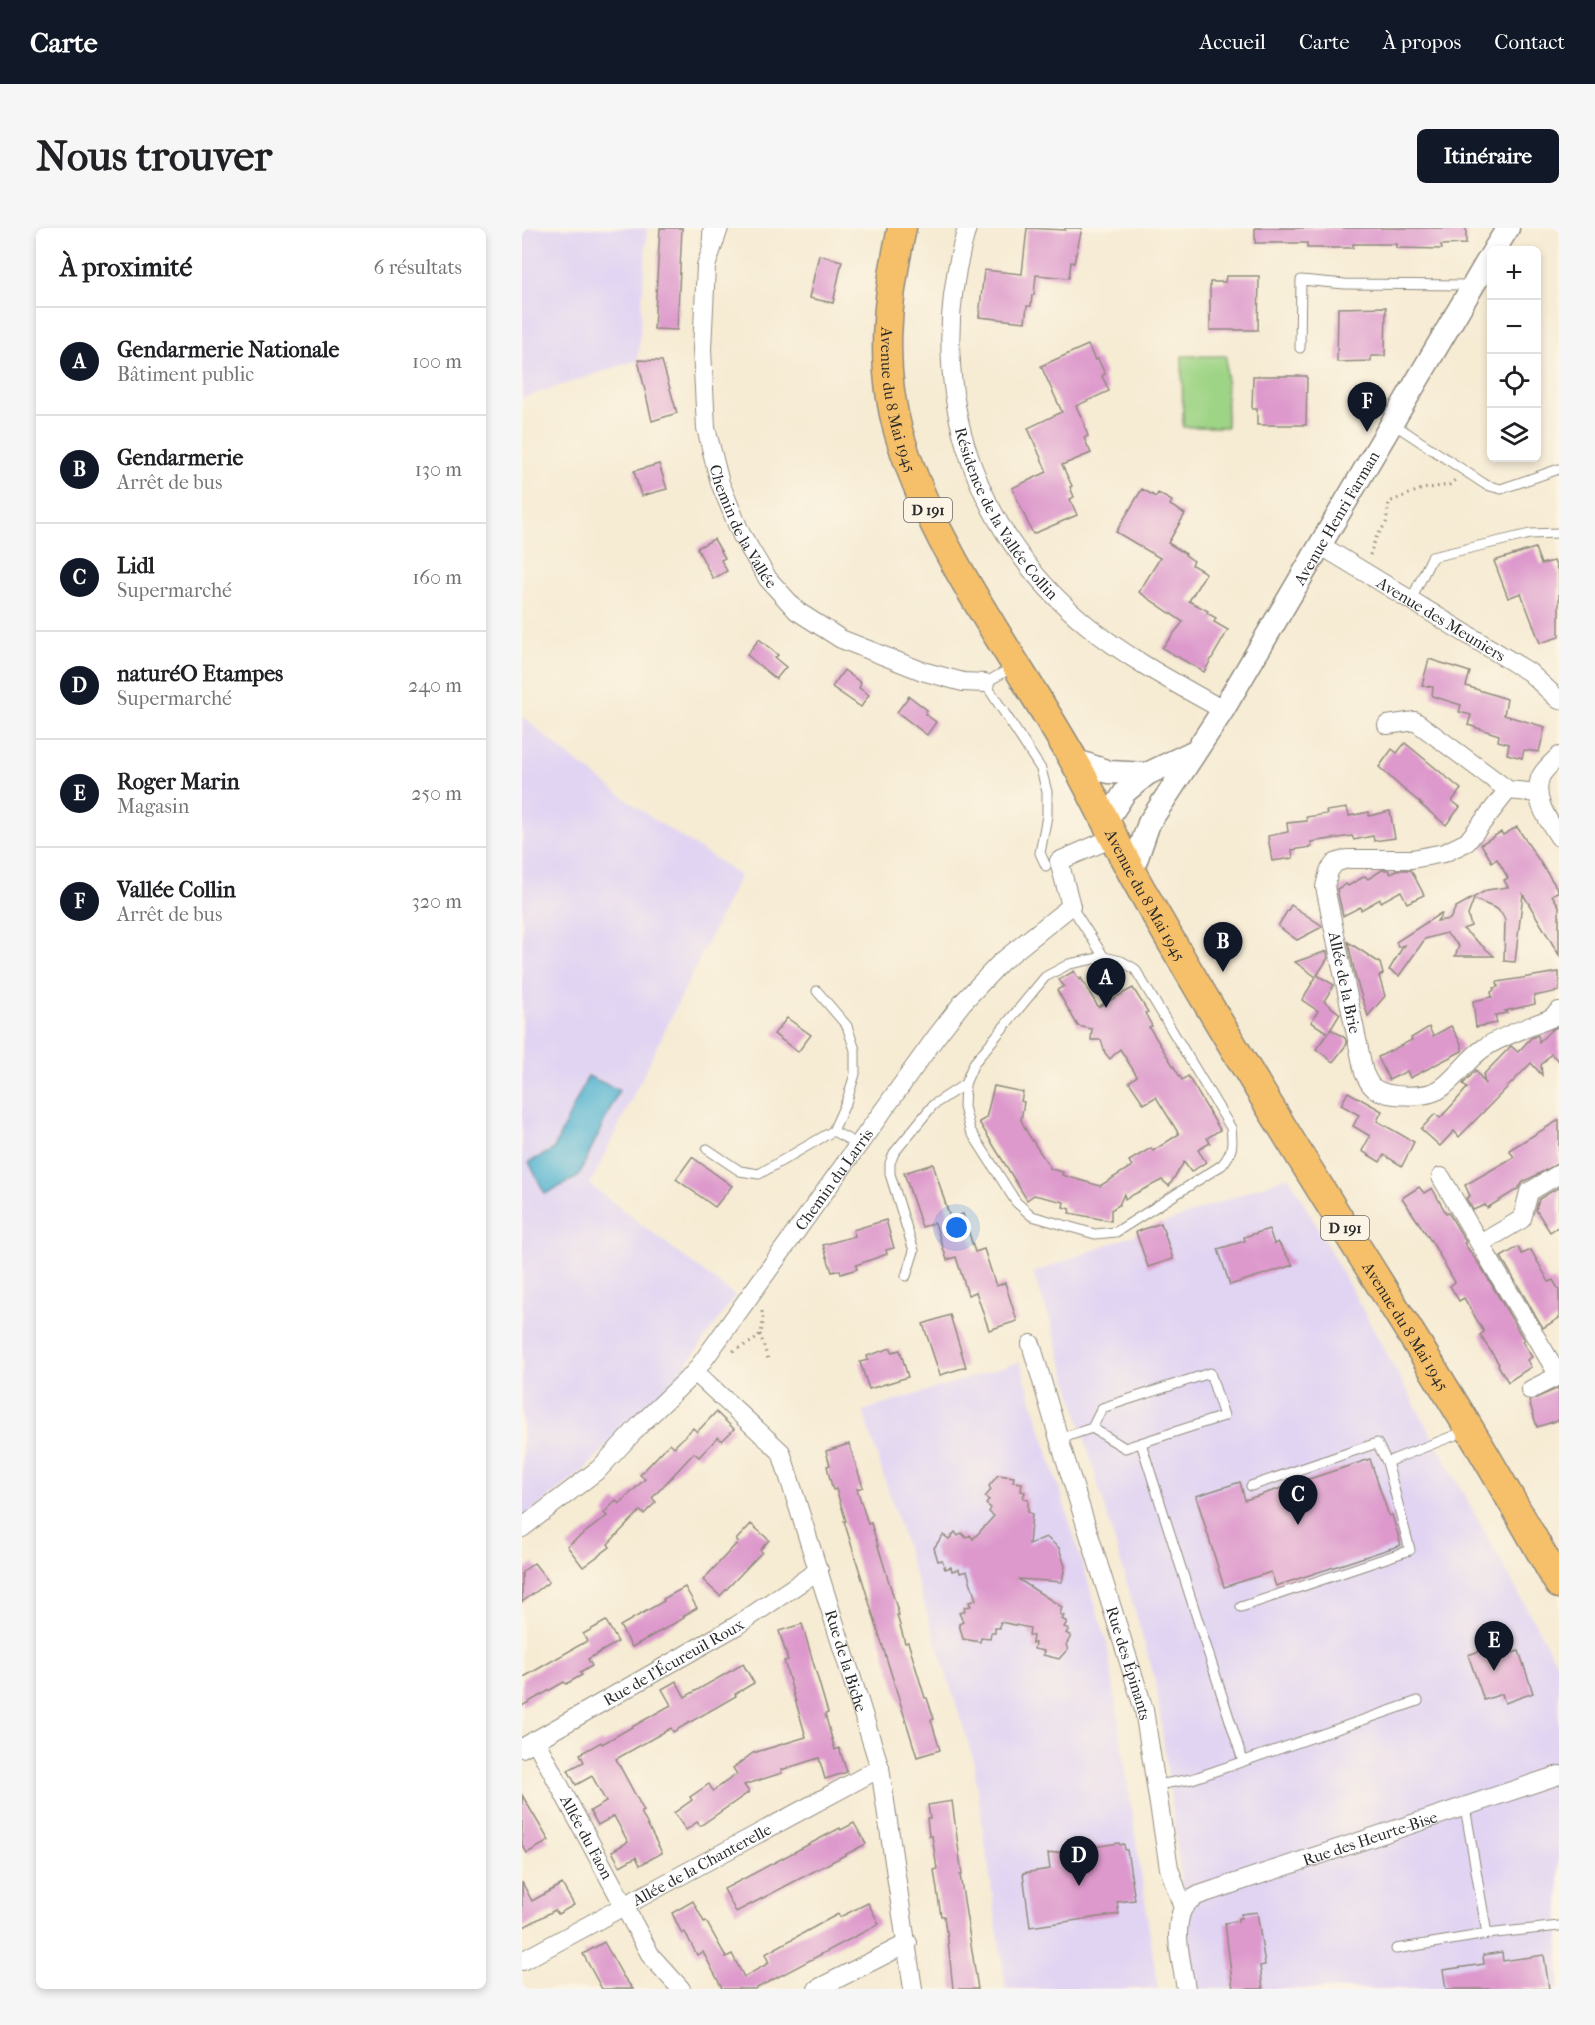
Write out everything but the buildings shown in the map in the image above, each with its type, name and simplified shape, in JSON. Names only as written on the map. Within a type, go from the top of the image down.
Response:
[{"type":"main road","name":"Avenue du 8 Mai 1945","points":[[902,228],[892,273],[886,334],[889,386],[898,431],[915,480],[935,526],[1015,666],[1074,760],[1132,872],[1241,1059],[1470,1429],[1557,1576]]},
{"type":"street","name":"Chemin de la Vallée","points":[[719,228],[706,266],[702,349],[706,428],[720,483],[741,534],[768,579],[797,611],[841,639],[922,670],[963,682],[985,683]]},
{"type":"street","name":"Résidence de la Vallée Collin","points":[[967,228],[957,260],[950,312],[950,374],[959,423],[974,471],[997,520],[1020,556],[1048,589],[1088,625],[1126,654],[1223,710]]},
{"type":"street","points":[[1497,246],[1508,228]]},
{"type":"street","name":"Avenue Henri Farman","points":[[1132,872],[1149,823],[1223,710],[1487,262]]},
{"type":"street","name":"Avenue des Meuniers","points":[[1320,545],[1529,672],[1559,700]]},
{"type":"street","points":[[1387,725],[1415,721],[1508,790],[1538,793]]},
{"type":"street","name":"Avenue Henri Farman","points":[[1111,829],[1125,792],[1147,774],[1196,750]]},
{"type":"street","points":[[1559,756],[1541,776],[1538,793],[1544,814],[1559,837]]},
{"type":"street","name":"Avenue Henri Farman","points":[[1074,760],[1109,772],[1147,774]]},
{"type":"street","name":"Allée de la Brie","points":[[1508,790],[1467,842],[1444,853],[1412,859],[1347,859],[1335,863],[1329,871],[1325,887],[1365,1073],[1372,1088],[1389,1096],[1420,1095],[1438,1091],[1484,1047],[1551,1018],[1559,1011]]},
{"type":"street","points":[[1071,906],[1059,861],[1111,829],[1149,823]]},
{"type":"street","name":"Chemin du Larris","points":[[522,1528],[599,1469],[694,1372],[963,1002],[1001,962],[1071,906]]},
{"type":"street","points":[[1480,1244],[1522,1219],[1529,1192],[1559,1174]]},
{"type":"street","points":[[1441,1177],[1558,1376],[1530,1390]]},
{"type":"street","name":"Rue des Épinants","points":[[1031,1344],[1144,1710],[1169,1868],[1184,1908]]},
{"type":"street","name":"Rue de la Biche","points":[[694,1372],[781,1452],[880,1768],[908,1942],[913,1989]]},
{"type":"street","name":"Rue de l'Écureuil Roux","points":[[528,1744],[736,1626],[819,1570]]},
{"type":"street","name":"Allée du Faon","points":[[528,1744],[624,1905],[651,1956],[681,1989]]},
{"type":"street","name":"Allée de la Chanterelle","points":[[522,1961],[880,1768]]},
{"type":"street","name":"Rue des Heurte-Bise","points":[[1184,1908],[1199,1894],[1559,1775]]},
{"type":"street","points":[[1184,1908],[1177,1930],[1185,1989]]},
{"type":"street","points":[[817,1989],[908,1942]]},
{"type":"lane","points":[[706,266],[708,228]]},
{"type":"lane","points":[[1300,348],[1301,280],[1345,285],[1473,285]]},
{"type":"lane","points":[[1392,423],[1486,485],[1501,489],[1559,469]]},
{"type":"lane","points":[[1412,600],[1432,556],[1530,534],[1559,533]]},
{"type":"lane","points":[[1015,666],[985,683],[1041,769],[1047,792],[1047,816],[1040,853],[1046,866]]},
{"type":"lane","points":[[1071,906],[1104,957]]},
{"type":"lane","points":[[1104,957],[1120,961],[1136,969],[1231,1128],[1233,1144],[1230,1155],[1222,1165],[1116,1232],[1095,1234],[1032,1216],[1016,1203],[970,1130],[964,1107],[965,1084],[974,1063],[1045,977],[1069,964],[1104,957]]},
{"type":"lane","points":[[707,1149],[740,1171],[759,1174],[833,1131],[847,1100],[855,1074],[855,1050],[847,1026],[818,991]]},
{"type":"lane","points":[[906,1276],[914,1251],[890,1174],[890,1163],[894,1153],[933,1105],[965,1084]]},
{"type":"lane","points":[[833,1131],[859,1145]]},
{"type":"lane","points":[[1059,1439],[1092,1428],[1102,1408],[1210,1373],[1224,1416],[1125,1448],[1092,1428]]},
{"type":"lane","points":[[1387,1462],[1470,1429]]},
{"type":"lane","points":[[1141,1443],[1243,1761]]},
{"type":"lane","points":[[1241,1607],[1410,1551],[1387,1462],[1377,1443],[1251,1486]]},
{"type":"lane","points":[[1157,1785],[1192,1779],[1418,1701]]},
{"type":"lane","points":[[1465,1807],[1487,1934]]},
{"type":"lane","points":[[1396,1949],[1487,1934],[1559,1926]]},
{"type":"path","points":[[1365,572],[1375,539],[1386,523],[1389,501],[1422,489],[1449,485],[1466,471]]},
{"type":"path","points":[[760,1334],[768,1359]]},
{"type":"shaded area","points":[[522,228],[647,228],[638,360],[522,398]]},
{"type":"shaded area","points":[[522,716],[566,754],[653,819],[740,875],[590,1185],[735,1296],[680,1374],[584,1470],[522,1518]]},
{"type":"shaded area","points":[[1289,1176],[1559,1667],[1559,1989],[1195,1989],[1156,1683],[1051,1323],[1033,1273]]},
{"type":"shaded area","points":[[1020,1362],[1107,1643],[1158,1989],[1006,1989],[973,1758],[863,1411]]},
{"type":"green space","points":[[1182,356],[1226,356],[1227,427],[1183,427]]},
{"type":"water","points":[[588,1076],[619,1090],[578,1177],[545,1194],[529,1162],[553,1150]]},
{"type":"place","name":"Vallée Collin","points":[[1367,432]]},
{"type":"place","name":"Gendarmerie","points":[[1223,972]]},
{"type":"place","name":"Gendarmerie Nationale","points":[[1106,1008]]},
{"type":"place","name":"Lidl","points":[[1298,1525]]},
{"type":"place","name":"Roger Marin","points":[[1494,1671]]},
{"type":"place","name":"naturéO Etampes","points":[[1079,1886]]}]
